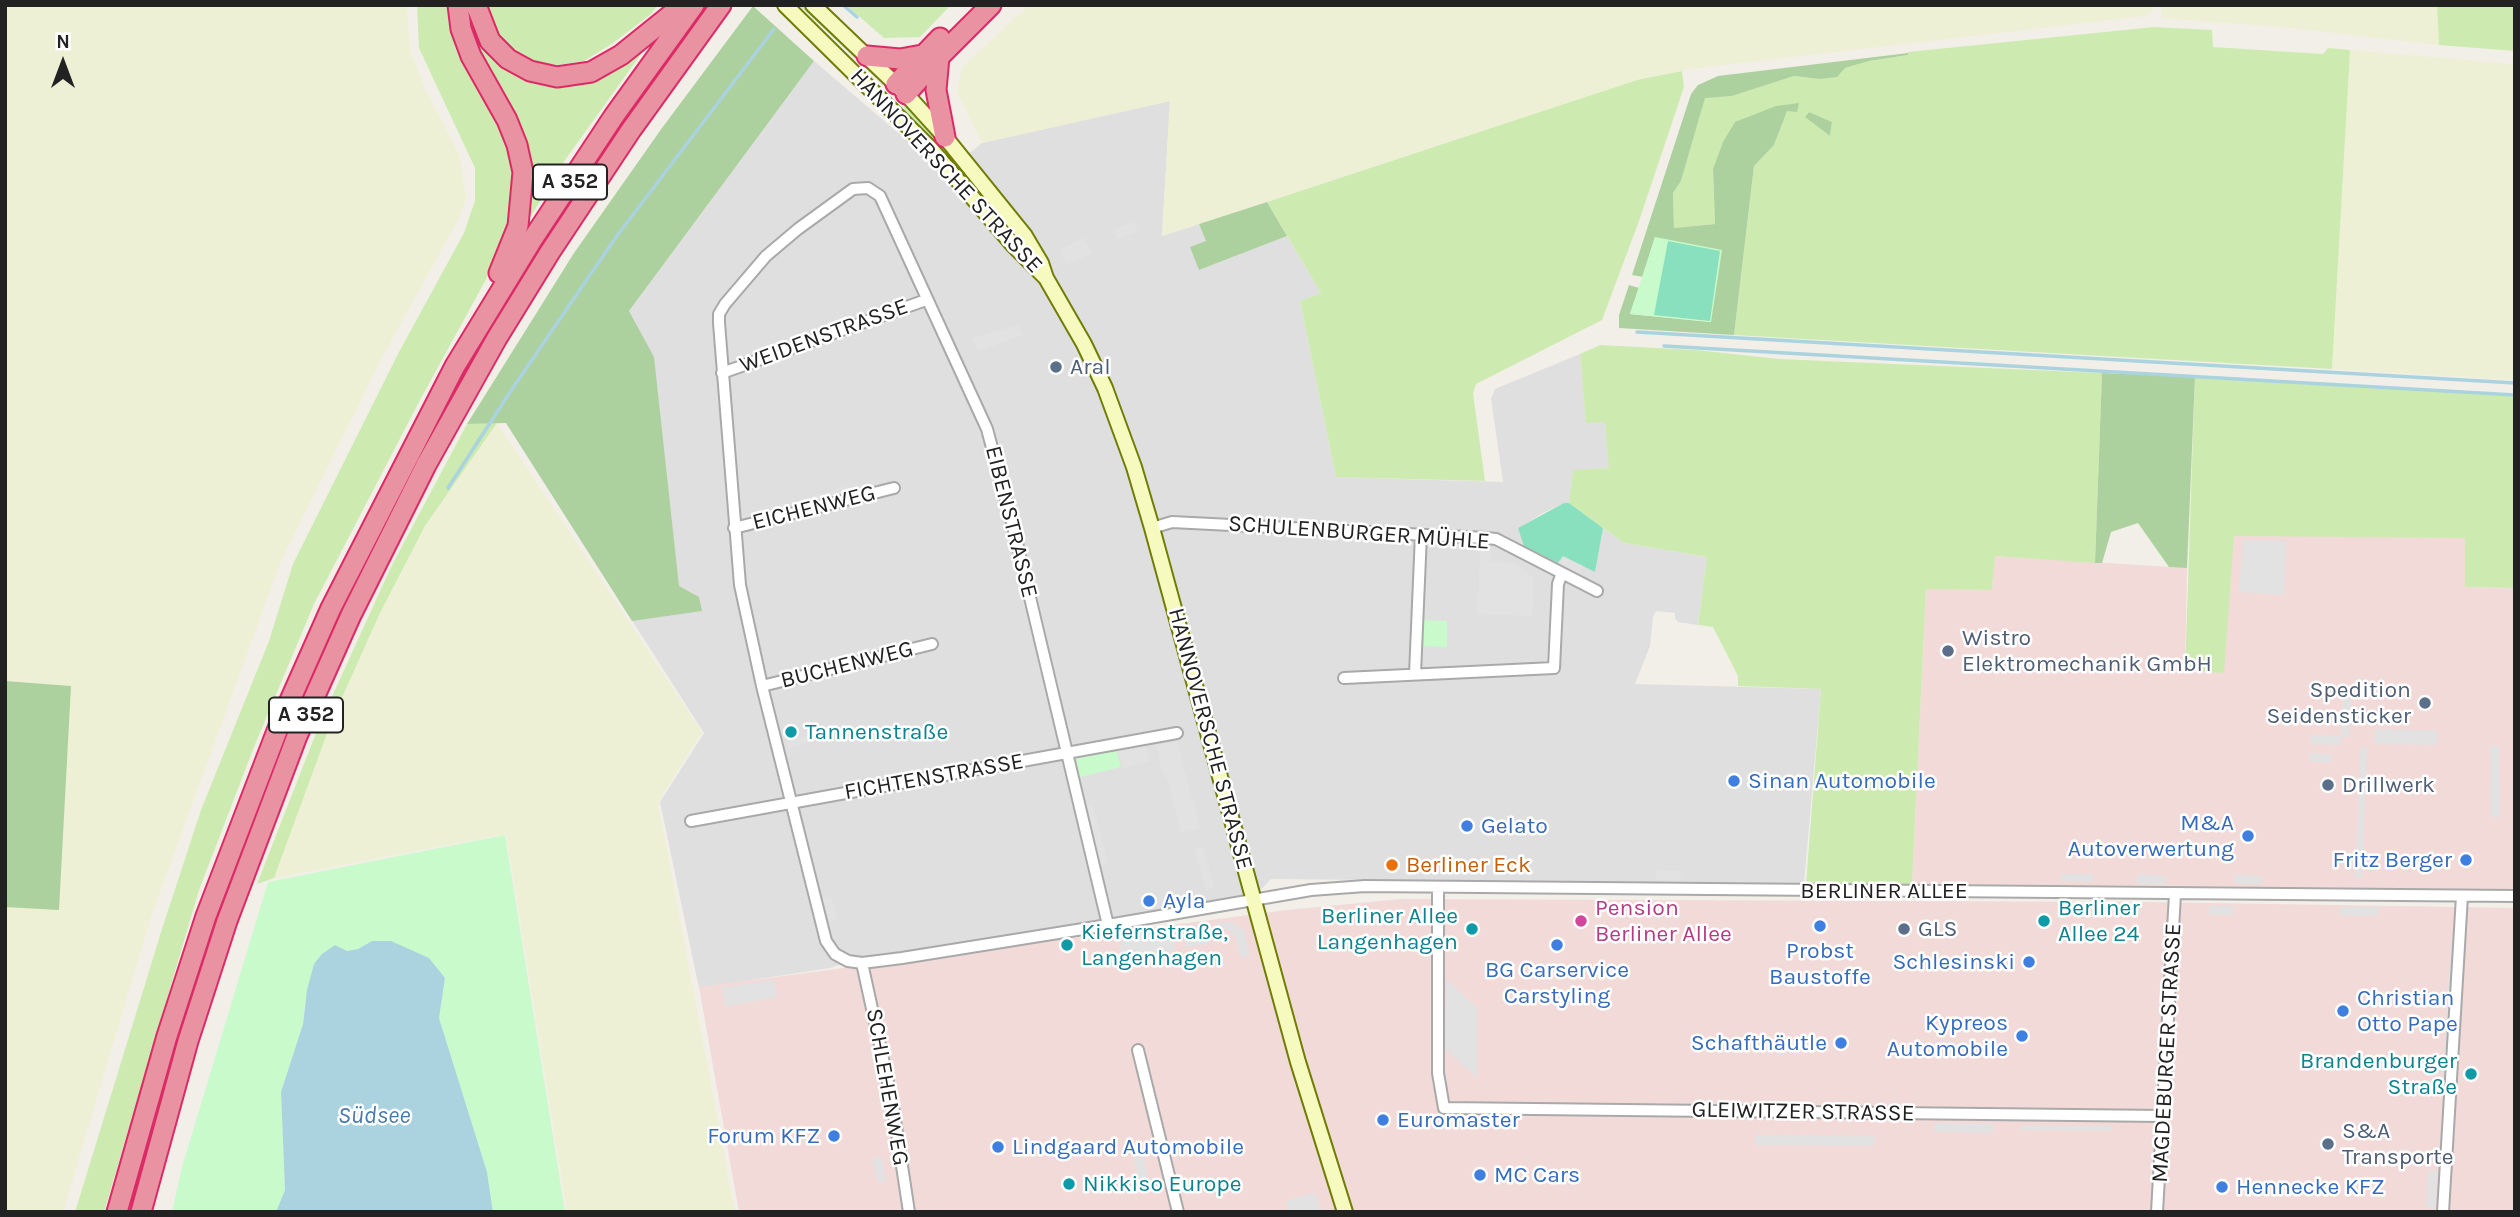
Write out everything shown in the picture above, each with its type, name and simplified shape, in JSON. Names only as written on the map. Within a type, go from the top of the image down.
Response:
[{"type":"highway","points":[[455,366],[459,342],[495,282],[518,226],[523,172],[517,145],[507,120],[471,56],[461,29],[458,5]]},
{"type":"highway","points":[[475,5],[490,41],[508,58],[530,71],[557,77],[591,72],[621,55],[683,5]]},
{"type":"highway","name":"A 352","points":[[117,1212],[167,1036],[230,847],[280,723],[331,608],[455,366],[532,240],[606,127],[694,5]]},
{"type":"highway","name":"A 352","points":[[141,1212],[188,1041],[227,921],[297,736],[351,615],[426,465],[497,338],[631,130],[721,5]]},
{"type":"highway","points":[[901,89],[973,5]]},
{"type":"highway","points":[[867,56],[931,56],[990,5]]},
{"type":"highway","points":[[931,56],[946,136]]},
{"type":"main road","name":"HANNOVERSCHE STRASSE","points":[[785,5],[931,149],[1035,270],[1046,278]]},
{"type":"main road","name":"HANNOVERSCHE STRASSE","points":[[813,5],[946,136],[1025,236],[1084,344],[1112,406],[1152,528],[1298,1062],[1345,1212]]},
{"type":"main road","points":[[886,104],[901,89]]},
{"type":"street","name":"EIBENSTRASSE","points":[[722,373],[719,314],[766,257],[798,229],[853,189],[868,188],[880,196],[987,429],[1013,526],[1108,925]]},
{"type":"street","name":"WEIDENSTRASSE","points":[[722,373],[926,300]]},
{"type":"street","points":[[722,373],[740,585],[762,686],[826,941],[842,958],[862,963]]},
{"type":"street","name":"EICHENWEG","points":[[734,528],[894,488]]},
{"type":"street","name":"SCHULENBURGER MÜHLE","points":[[1152,528],[1172,522],[1496,539],[1597,591]]},
{"type":"street","points":[[1415,674],[1421,534]]},
{"type":"street","points":[[1344,678],[1554,668],[1558,584],[1562,573]]},
{"type":"street","name":"BUCHENWEG","points":[[762,686],[932,644]]},
{"type":"street","name":"FICHTENSTRASSE","points":[[691,821],[1177,733]]},
{"type":"street","name":"BERLINER ALLEE","points":[[862,963],[1311,890],[1365,886],[2515,897]]},
{"type":"street","name":"GLEIWITZER STRASSE","points":[[1438,887],[1437,1073],[1444,1108],[2163,1116]]},
{"type":"street","name":"MAGDEBURGER STRASSE","points":[[2157,1212],[2175,894]]},
{"type":"street","points":[[2443,1212],[2462,896]]},
{"type":"street","name":"SCHLEHENWEG","points":[[862,963],[892,1100],[909,1212]]},
{"type":"street","points":[[1138,1050],[1178,1212]]},
{"type":"shaded area","points":[[814,61],[945,173],[982,143],[1170,101],[1162,236],[1199,224],[1206,241],[1199,270],[1287,236],[1321,293],[1300,301],[1336,477],[1503,482],[1491,399],[1495,389],[1580,354],[1586,422],[1605,422],[1610,468],[1573,471],[1569,503],[1543,513],[1519,528],[1558,563],[1563,555],[1595,571],[1603,528],[1624,543],[1707,557],[1698,625],[1678,622],[1675,613],[1656,611],[1650,646],[1635,684],[1821,689],[1804,884],[1271,879],[1257,894],[857,959],[830,968],[699,988],[660,802],[704,733],[506,423],[629,311]]},
{"type":"shaded area","points":[[1134,222],[1138,232],[1117,239],[1113,230]]},
{"type":"shaded area","points":[[1084,238],[1092,253],[1066,265],[1059,250]]},
{"type":"shaded area","points":[[1018,325],[1023,335],[978,351],[971,338]]},
{"type":"shaded area","points":[[849,486],[852,494],[813,504],[812,496]]},
{"type":"shaded area","points":[[2233,536],[2465,538],[2465,587],[2515,588],[2515,893],[2210,886],[1912,884],[1926,588],[1992,590],[1994,556],[2187,568],[2185,670],[2223,673]]},
{"type":"shaded area","points":[[2243,540],[2286,541],[2284,595],[2239,592]]},
{"type":"shaded area","points":[[1481,546],[1490,547],[1490,561],[1514,563],[1534,578],[1532,616],[1477,614]]},
{"type":"shaded area","points":[[1563,557],[1583,566],[1579,574],[1560,565]]},
{"type":"shaded area","points":[[880,646],[882,654],[847,662],[845,654]]},
{"type":"shaded area","points":[[2343,697],[2352,697],[2349,737],[2341,737],[2340,745],[2310,744],[2311,735],[2341,736]]},
{"type":"shaded area","points":[[2375,729],[2437,731],[2437,745],[2374,744]]},
{"type":"shaded area","points":[[813,734],[815,741],[787,748],[786,740]]},
{"type":"shaded area","points":[[1177,741],[1200,828],[1181,833],[1169,783],[1162,772],[1156,746]]},
{"type":"shaded area","points":[[1145,743],[1149,761],[1123,768],[1117,749]]},
{"type":"shaded area","points":[[2490,746],[2499,746],[2500,817],[2491,817]]},
{"type":"shaded area","points":[[2361,747],[2367,747],[2362,878],[2355,878]]},
{"type":"shaded area","points":[[2310,753],[2332,754],[2331,763],[2309,761]]},
{"type":"shaded area","points":[[1093,805],[1108,864],[1100,866],[1085,807]]},
{"type":"shaded area","points":[[1203,847],[1214,888],[1206,890],[1195,849]]},
{"type":"shaded area","points":[[1657,870],[1681,871],[1680,881],[1656,880]]},
{"type":"shaded area","points":[[2061,874],[2093,874],[2092,882],[2061,881]]},
{"type":"shaded area","points":[[2138,874],[2166,876],[2165,885],[2137,884]]},
{"type":"shaded area","points":[[2235,875],[2262,876],[2261,885],[2234,883]]},
{"type":"shaded area","points":[[831,896],[837,920],[829,922],[823,898]]},
{"type":"shaded area","points":[[1401,899],[2147,902],[2515,908],[2515,1212],[739,1212],[699,987],[1287,910]]},
{"type":"shaded area","points":[[2118,904],[2141,905],[2141,914],[2119,914]]},
{"type":"shaded area","points":[[2209,906],[2233,906],[2233,915],[2209,915]]},
{"type":"shaded area","points":[[2340,907],[2379,907],[2378,916],[2340,916]]},
{"type":"shaded area","points":[[1218,922],[1232,922],[1244,931],[1250,955],[1241,958],[1235,936],[1223,926],[1218,926]]},
{"type":"shaded area","points":[[1188,924],[1192,935],[1205,933],[1207,943],[1186,948],[1184,940],[1173,943],[1175,951],[1124,963],[1120,956],[1121,942],[1129,933]]},
{"type":"shaded area","points":[[2454,939],[2446,1087],[2442,1086],[2451,942]]},
{"type":"shaded area","points":[[1446,979],[1477,1008],[1477,1078],[1445,1048]]},
{"type":"shaded area","points":[[774,980],[777,997],[725,1007],[722,988]]},
{"type":"shaded area","points":[[1935,1123],[1993,1124],[1993,1133],[1935,1132]]},
{"type":"shaded area","points":[[2020,1126],[2112,1126],[2112,1131],[2020,1130]]},
{"type":"shaded area","points":[[1755,1135],[1874,1136],[1874,1146],[1755,1145]]},
{"type":"shaded area","points":[[1142,1151],[1148,1177],[1139,1179],[1132,1153]]},
{"type":"shaded area","points":[[881,1157],[886,1181],[878,1183],[872,1158]]},
{"type":"shaded area","points":[[2428,1170],[2438,1171],[2435,1209],[2426,1208]]},
{"type":"shaded area","points":[[1315,1193],[1322,1212],[1289,1212],[1286,1200]]},
{"type":"green space","points":[[5,5],[407,5],[410,50],[425,89],[459,154],[466,199],[459,218],[383,356],[281,561],[151,917],[63,1212],[5,1212]]},
{"type":"green space","points":[[417,5],[452,5],[508,147],[513,172],[511,224],[501,252],[314,604],[254,747],[199,890],[104,1212],[75,1212],[201,810],[269,641],[293,564],[399,352],[464,233],[475,201],[475,168],[419,48]]},
{"type":"green space","points":[[462,5],[472,5],[475,24],[557,86],[642,48],[644,50],[565,160],[528,221],[527,199]]},
{"type":"green space","points":[[486,5],[658,5],[651,14],[613,43],[584,61],[558,65],[533,62],[497,36]]},
{"type":"green space","points":[[799,5],[806,5],[881,79],[876,78]]},
{"type":"green space","points":[[846,5],[951,5],[920,37],[884,38]]},
{"type":"green space","points":[[1029,5],[2154,5],[2154,9],[2146,16],[1690,69],[1637,80],[1162,236],[1170,101],[982,143],[957,92],[962,67]]},
{"type":"green space","points":[[2161,5],[2437,5],[2439,45],[2280,27],[2161,18]]},
{"type":"green space","points":[[2437,5],[2515,5],[2515,51],[2439,45]]},
{"type":"green space","points":[[753,6],[814,61],[629,311],[654,357],[679,586],[699,597],[702,611],[632,621],[506,423],[467,424],[574,253]]},
{"type":"green space","points":[[2154,27],[2212,30],[2213,47],[2323,54],[2328,48],[2350,50],[2332,369],[1734,335],[1754,166],[1774,145],[1787,110],[1776,106],[1713,169],[1715,224],[1674,228],[1673,193],[1681,181],[1705,97],[1732,96],[1794,76],[1819,79],[1845,68],[1908,55],[1908,52]],"holes":[[[1808,112],[1832,122],[1830,136],[1806,117]]]},
{"type":"green space","points":[[2350,50],[2515,64],[2515,380],[2332,369]]},
{"type":"green space","points":[[1908,53],[1845,68],[1837,77],[1819,79],[1794,76],[1732,96],[1705,98],[1681,181],[1673,193],[1674,228],[1715,224],[1713,169],[1723,142],[1735,122],[1776,106],[1799,103],[1797,112],[1787,111],[1774,145],[1754,166],[1734,335],[1619,328],[1619,315],[1629,285],[1639,288],[1630,314],[1711,322],[1655,237],[1643,277],[1632,275],[1691,94],[1698,85],[1718,76]]},
{"type":"green space","points":[[1682,71],[1684,87],[1602,320],[1476,384],[1473,393],[1485,481],[1336,477],[1300,301],[1321,293],[1267,202],[1637,80]]},
{"type":"green space","points":[[903,100],[937,136],[1007,226],[905,112]]},
{"type":"green space","points":[[1809,112],[1832,122],[1830,136],[1805,117]]},
{"type":"green space","points":[[1267,202],[1287,236],[1199,270],[1190,247],[1206,241],[1199,224]]},
{"type":"green space","points":[[1655,237],[1722,250],[1711,322],[1630,314]]},
{"type":"green space","points":[[1668,241],[1720,251],[1710,321],[1654,315]]},
{"type":"green space","points":[[1600,345],[1696,350],[1779,359],[2102,373],[2095,563],[1995,556],[1992,590],[1926,589],[1912,884],[1806,884],[1821,689],[1738,686],[1738,676],[1713,627],[1698,625],[1707,557],[1624,543],[1569,503],[1573,470],[1609,468],[1605,422],[1586,423],[1580,354]]},
{"type":"green space","points":[[2102,373],[2195,377],[2187,568],[2169,567],[2138,523],[2111,532],[2102,563],[2095,563]]},
{"type":"green space","points":[[2195,377],[2515,396],[2515,588],[2465,587],[2465,538],[2234,536],[2224,673],[2185,671]]},
{"type":"green space","points":[[497,423],[702,732],[658,802],[735,1212],[567,1212],[506,834],[274,878],[332,720],[380,613],[425,527]]},
{"type":"green space","points":[[497,423],[425,526],[380,613],[332,720],[274,878],[257,884],[320,723],[391,567],[467,424]]},
{"type":"green space","points":[[1564,503],[1569,503],[1603,528],[1595,572],[1563,556],[1558,563],[1524,546],[1518,528]]},
{"type":"green space","points":[[1423,620],[1447,621],[1447,647],[1422,646]]},
{"type":"green space","points":[[5,681],[71,686],[59,910],[5,907]]},
{"type":"green space","points":[[1116,749],[1121,767],[1080,777],[1076,757]]},
{"type":"green space","points":[[505,835],[565,1212],[493,1212],[487,1172],[439,1018],[445,978],[429,958],[390,941],[372,941],[358,949],[346,951],[335,945],[305,1003],[303,1024],[281,1092],[285,1190],[276,1212],[172,1212],[182,1167],[268,882]]},
{"type":"water","name":"Südsee","points":[[372,941],[391,941],[429,958],[445,978],[439,1018],[487,1172],[493,1212],[276,1212],[285,1190],[281,1092],[303,1024],[307,990],[314,964],[335,945],[347,951],[358,949]]},
{"type":"waterway","points":[[843,5],[857,17]]},
{"type":"waterway","points":[[448,488],[616,237],[774,29]]},
{"type":"waterway","points":[[1637,332],[2515,383]]},
{"type":"waterway","points":[[1664,346],[2515,395]]},
{"type":"place","name":"Aral","points":[[1056,367]]},
{"type":"place","name":"Wistro Elektromechanik GmbH","points":[[1948,651]]},
{"type":"place","name":"Spedition Seidensticker","points":[[2425,703]]},
{"type":"place","name":"Tannenstraße","points":[[791,732]]},
{"type":"place","name":"Sinan Automobile","points":[[1734,781]]},
{"type":"place","name":"Drillwerk","points":[[2328,785]]},
{"type":"place","name":"Gelato","points":[[1467,826]]},
{"type":"place","name":"M&A Autoverwertung","points":[[2248,836]]},
{"type":"place","name":"Fritz Berger","points":[[2466,860]]},
{"type":"place","name":"Berliner Eck","points":[[1392,865]]},
{"type":"place","name":"Ayla","points":[[1149,901]]},
{"type":"place","name":"Pension Berliner Allee","points":[[1581,921]]},
{"type":"place","name":"Berliner Allee 24","points":[[2044,921]]},
{"type":"place","name":"Probst Baustoffe","points":[[1820,926]]},
{"type":"place","name":"Berliner Allee Langenhagen","points":[[1472,929]]},
{"type":"place","name":"GLS","points":[[1904,929]]},
{"type":"place","name":"Kiefernstraße, Langenhagen","points":[[1067,945]]},
{"type":"place","name":"BG Carservice Carstyling","points":[[1557,945]]},
{"type":"place","name":"Schlesinski","points":[[2029,962]]},
{"type":"place","name":"Christian Otto Pape","points":[[2343,1011]]},
{"type":"place","name":"Kypreos Automobile","points":[[2022,1036]]},
{"type":"place","name":"Schafthäutle","points":[[1841,1043]]},
{"type":"place","name":"Brandenburger Straße","points":[[2471,1074]]},
{"type":"place","name":"Euromaster","points":[[1383,1120]]},
{"type":"place","name":"Forum KFZ","points":[[834,1136]]},
{"type":"place","name":"S&A Transporte","points":[[2328,1144]]},
{"type":"place","name":"Lindgaard Automobile","points":[[998,1147]]},
{"type":"place","name":"MC Cars","points":[[1480,1175]]},
{"type":"place","name":"Nikkiso Europe","points":[[1069,1184]]},
{"type":"place","name":"Hennecke KFZ","points":[[2222,1187]]}]
